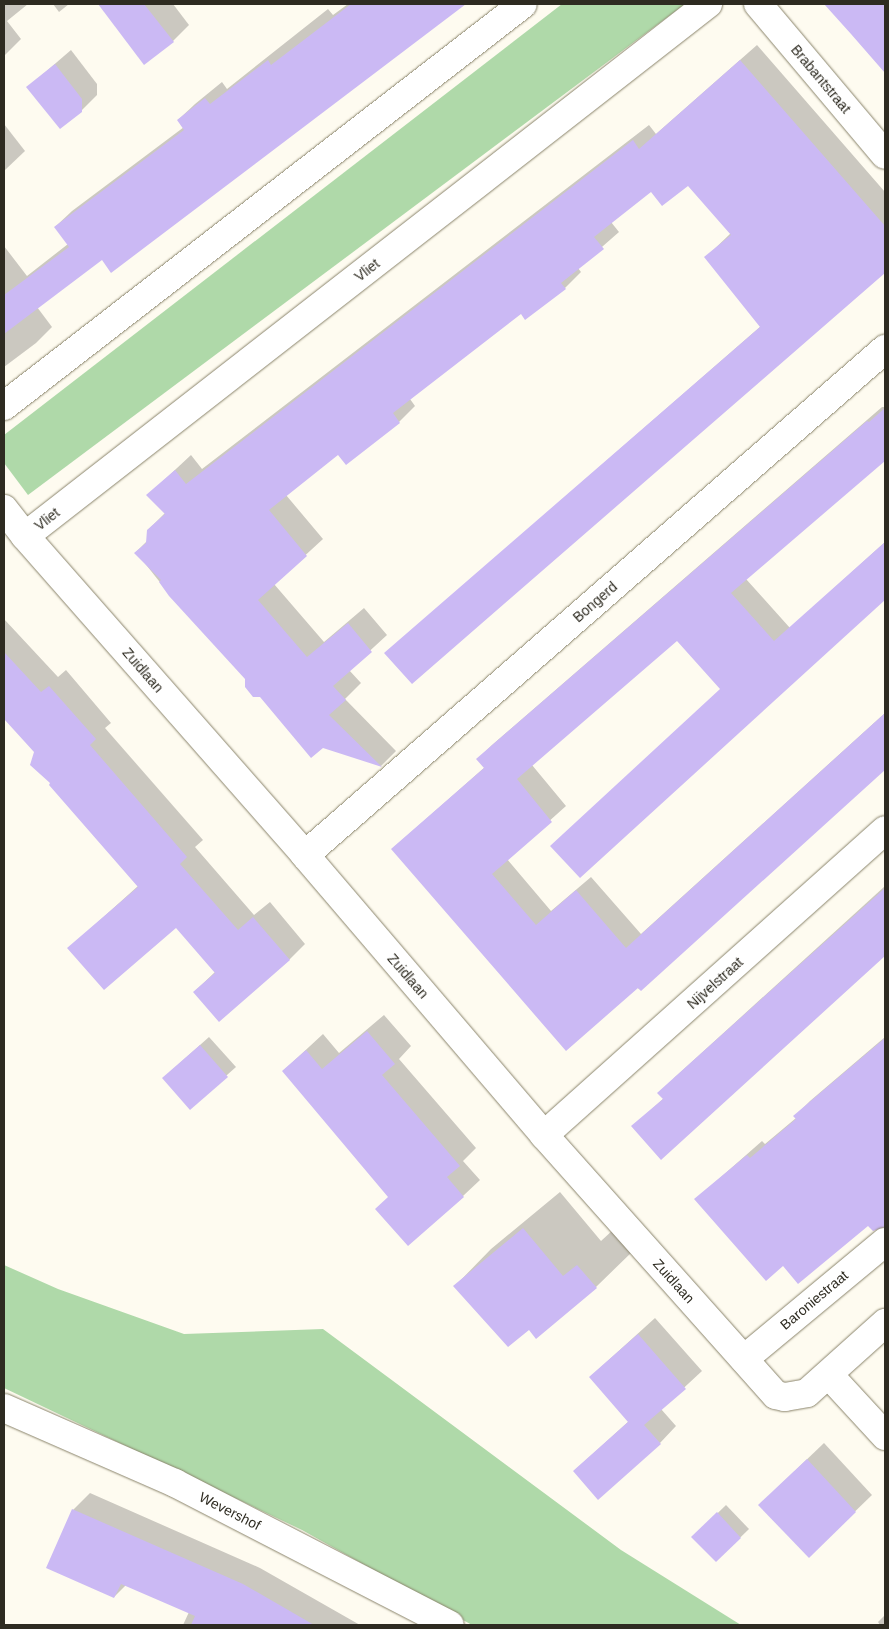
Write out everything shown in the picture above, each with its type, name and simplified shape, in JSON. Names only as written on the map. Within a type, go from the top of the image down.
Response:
[{"type":"street","points":[[4,406],[523,4]]},
{"type":"street","name":"Vliet","points":[[25,536],[708,4]]},
{"type":"street","name":"Brabantstraat","points":[[758,4],[885,155]]},
{"type":"street","name":"Bongerd","points":[[305,855],[885,349]]},
{"type":"street","name":"Zuidlaan","points":[[4,509],[25,536],[305,855],[544,1135],[776,1395],[784,1397],[807,1393],[829,1375]]},
{"type":"street","name":"Nijvelstraat","points":[[544,1135],[885,830]]},
{"type":"street","name":"Baroniestraat","points":[[744,1359],[885,1242]]},
{"type":"street","points":[[885,1323],[829,1375],[885,1436]]},
{"type":"street","name":"Wevershof","points":[[4,1408],[176,1483],[450,1625]]},
{"type":"green space","points":[[562,4],[685,4],[28,495],[4,463],[4,435]]},
{"type":"green space","points":[[4,1265],[58,1289],[184,1334],[323,1329],[621,1550],[741,1625],[472,1625],[302,1530],[4,1388]]},
{"type":"building","points":[[98,4],[144,4],[174,42],[144,65]]},
{"type":"building","points":[[351,4],[466,4],[111,273],[102,260],[4,334],[4,295],[69,247],[54,227],[184,130],[177,120],[205,98],[210,104],[268,60],[271,65]]},
{"type":"building","points":[[824,4],[885,4],[885,73],[851,34]]},
{"type":"building","points":[[740,60],[885,226],[885,273],[412,684],[384,653],[760,327],[704,257],[731,235],[688,186],[662,206],[651,192],[594,237],[604,249],[561,283],[566,289],[525,320],[521,314],[393,413],[400,423],[346,465],[338,455],[269,510],[307,556],[258,600],[307,657],[348,623],[372,652],[333,686],[346,700],[329,715],[382,767],[323,748],[311,758],[260,697],[253,697],[245,687],[245,679],[169,596],[159,582],[161,580],[134,553],[146,543],[147,530],[165,514],[146,495],[175,470],[186,484],[633,140],[639,149]]},
{"type":"building","points":[[55,64],[82,99],[82,112],[60,129],[26,87]]},
{"type":"building","points":[[885,408],[885,461],[731,593],[774,641],[885,542],[885,600],[580,878],[550,846],[720,689],[677,641],[517,779],[552,822],[492,874],[536,925],[576,890],[626,948],[885,713],[885,770],[641,991],[638,988],[566,1051],[391,849],[484,768],[476,759],[867,421],[869,422]]},
{"type":"building","points":[[4,652],[41,692],[49,686],[96,739],[90,745],[187,857],[180,864],[238,930],[253,917],[290,960],[219,1022],[193,992],[215,973],[176,928],[104,990],[67,948],[138,887],[49,785],[50,783],[30,765],[34,752],[4,719]]},
{"type":"building","points":[[885,888],[885,956],[661,1160],[631,1126],[663,1099],[657,1093]]},
{"type":"building","points":[[367,1031],[395,1064],[382,1075],[460,1166],[447,1177],[464,1197],[408,1246],[375,1209],[388,1197],[282,1071],[306,1050],[322,1069]]},
{"type":"building","points":[[885,1038],[885,1227],[873,1231],[868,1226],[798,1284],[783,1266],[766,1281],[694,1199],[747,1155],[750,1158],[796,1119],[793,1116]]},
{"type":"building","points":[[200,1045],[228,1077],[190,1110],[162,1078]]},
{"type":"building","points":[[523,1228],[563,1276],[577,1265],[597,1288],[536,1339],[529,1330],[508,1347],[453,1286]]},
{"type":"building","points":[[638,1334],[686,1389],[644,1425],[661,1444],[598,1500],[573,1471],[628,1422],[589,1377]]},
{"type":"building","points":[[807,1459],[856,1512],[809,1558],[758,1505]]},
{"type":"building","points":[[72,1509],[243,1584],[314,1625],[191,1625],[195,1616],[121,1584],[114,1598],[46,1568]]},
{"type":"building","points":[[717,1512],[741,1538],[716,1562],[691,1537]]}]
